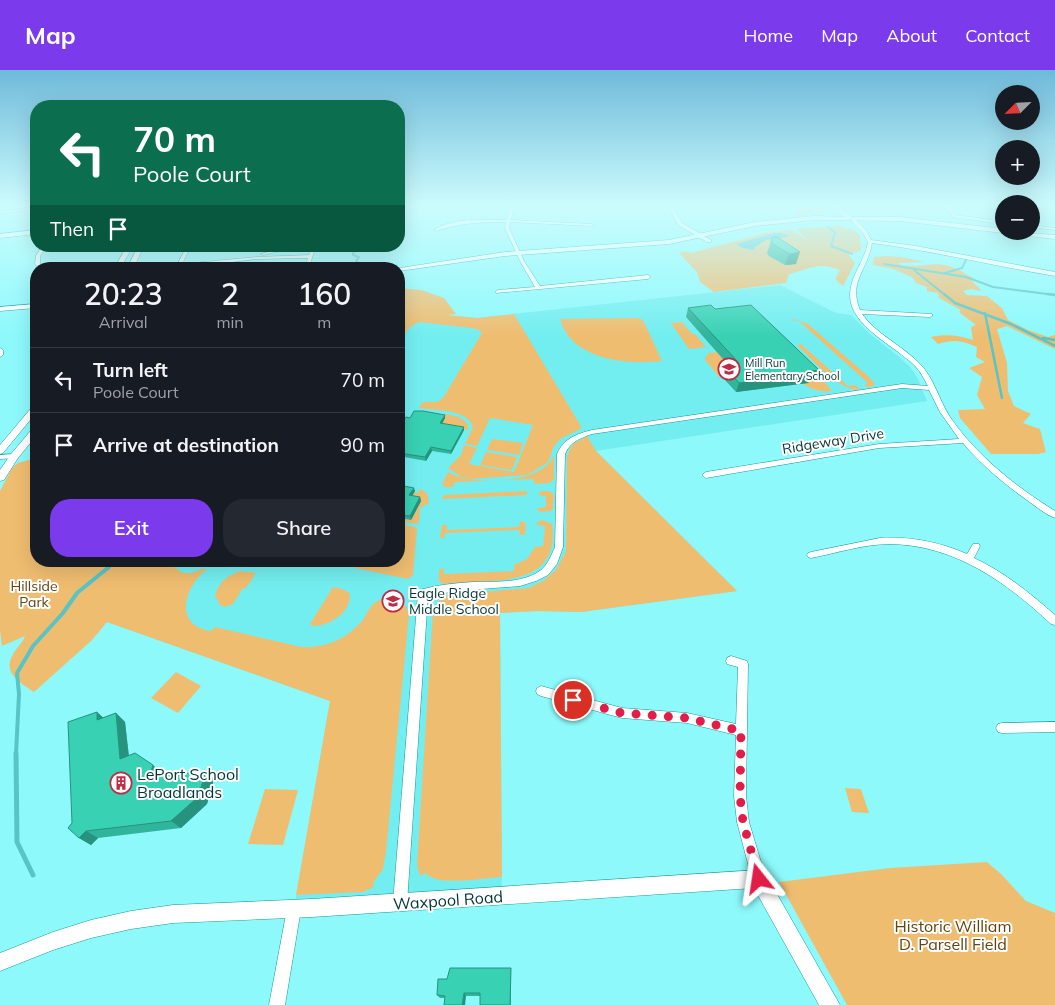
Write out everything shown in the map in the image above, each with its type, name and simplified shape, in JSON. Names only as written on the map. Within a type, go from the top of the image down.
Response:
[{"type":"main road","points":[[405,268],[519,255],[588,250]]},
{"type":"main road","points":[[405,273],[519,255],[653,250]]},
{"type":"main road","points":[[0,303],[30,300]]},
{"type":"main road","points":[[0,309],[30,306]]},
{"type":"main road","points":[[0,450],[30,415]]},
{"type":"main road","points":[[0,478],[14,456],[30,437]]},
{"type":"main road","points":[[759,879],[830,1005]]},
{"type":"main road","name":"Waxpool Road","points":[[0,962],[91,929],[131,920],[173,914],[400,903],[759,879]]},
{"type":"street","points":[[516,250],[538,287]]},
{"type":"street","points":[[868,250],[852,293],[858,312],[872,328],[914,361],[928,379],[945,415],[964,441],[1006,480],[1055,515]]},
{"type":"street","points":[[932,250],[1055,274]]},
{"type":"street","points":[[241,260],[275,252]]},
{"type":"street","points":[[308,262],[312,252]]},
{"type":"street","points":[[223,262],[310,256]]},
{"type":"street","points":[[498,292],[538,287],[605,283],[648,277]]},
{"type":"street","points":[[858,312],[930,315]]},
{"type":"street","points":[[0,350],[0,355]]},
{"type":"street","points":[[400,903],[423,593],[461,586],[520,583],[541,576],[548,569],[557,556],[559,547],[563,447],[579,435],[592,432],[902,386],[932,388]]},
{"type":"street","name":"Ridgeway Drive","points":[[706,475],[879,446],[964,441]]},
{"type":"street","points":[[0,457],[14,456]]},
{"type":"street","points":[[811,555],[889,541],[924,544],[969,559],[1012,583],[1055,621]]},
{"type":"street","points":[[969,559],[976,546]]},
{"type":"street","points":[[732,661],[742,664],[740,796],[743,822],[759,879]]},
{"type":"street","points":[[541,691],[622,713],[687,718],[741,731]]},
{"type":"street","points":[[1002,728],[1055,727]]},
{"type":"street","points":[[277,1005],[294,909]]},
{"type":"shaded area","name":"Eagle Ridge Middle School","points":[[780,285],[836,313],[851,315],[870,334],[910,367],[918,379],[927,401],[596,451],[737,591],[581,612],[538,611],[500,613],[502,896],[294,909],[330,701],[107,622],[151,567],[405,567],[405,312],[477,318]]},
{"type":"green space","points":[[704,250],[860,250],[848,254],[855,263],[843,286],[835,279],[840,270],[833,267],[820,266],[789,274],[786,283],[714,292],[700,282],[697,272],[679,253],[685,251],[691,253]]},
{"type":"green space","points":[[887,256],[924,262],[898,263],[901,265],[938,264],[957,269],[975,279],[972,281],[982,291],[971,289],[963,291],[967,295],[987,296],[1002,308],[1008,320],[1048,337],[1055,335],[1055,349],[1007,326],[997,329],[1007,363],[1008,391],[1014,406],[1031,414],[1023,423],[1040,429],[1046,452],[1038,454],[991,454],[960,418],[958,410],[985,409],[977,395],[982,377],[969,368],[985,362],[976,357],[977,347],[958,341],[938,344],[931,337],[952,336],[973,340],[971,327],[976,325],[959,312],[961,310],[939,298],[938,293],[927,291],[927,287],[916,283],[912,277],[893,269],[873,265],[874,257]]},
{"type":"green space","points":[[405,289],[421,290],[444,298],[456,314],[447,315],[477,318],[514,314],[582,428],[560,439],[553,448],[547,463],[527,475],[471,479],[460,476],[448,468],[461,455],[464,445],[477,448],[469,464],[514,472],[533,425],[490,418],[477,446],[465,444],[473,427],[470,421],[464,417],[441,410],[419,408],[423,402],[437,402],[443,398],[482,333],[472,328],[419,322],[410,327],[405,333]]},
{"type":"green space","points":[[638,318],[643,320],[662,361],[633,362],[602,357],[576,343],[566,333],[560,319]]},
{"type":"green space","points":[[794,319],[808,324],[875,384],[868,387],[864,385],[868,383],[799,321],[791,320]]},
{"type":"green space","points":[[682,322],[706,347],[689,349],[671,323]]},
{"type":"green space","points":[[801,344],[848,386],[856,385],[860,389],[852,389],[835,380],[797,345]]},
{"type":"green space","points":[[718,352],[736,373],[729,377],[724,375],[720,378],[705,360],[709,353]]},
{"type":"green space","points":[[812,370],[831,391],[816,390],[803,383]]},
{"type":"green space","points":[[443,415],[459,417],[468,424],[468,430],[441,426]]},
{"type":"green space","points":[[587,436],[596,451],[737,591],[581,612],[538,611],[500,613],[502,877],[450,881],[440,880],[425,873],[420,876],[417,864],[433,610],[439,601],[448,595],[528,588],[543,581],[556,570],[566,551],[567,456],[572,445]]},
{"type":"green space","points":[[492,439],[523,443],[519,455],[487,450]]},
{"type":"green space","points":[[486,452],[517,457],[512,470],[480,465]]},
{"type":"green space","points":[[554,456],[554,479],[550,483],[535,484],[533,479],[505,480],[535,473],[546,466]]},
{"type":"green space","name":"Hillside Park","points":[[30,460],[30,567],[175,567],[185,573],[204,568],[206,570],[198,577],[188,595],[187,614],[191,622],[199,628],[211,631],[215,627],[301,647],[319,646],[342,638],[356,628],[370,607],[379,600],[386,599],[406,606],[409,615],[386,852],[383,869],[373,883],[374,887],[363,892],[296,895],[330,701],[107,622],[92,640],[34,692],[15,677],[10,668],[10,662],[25,636],[2,646],[0,630],[0,491],[12,468],[18,463]]},
{"type":"green space","points":[[448,472],[459,477],[488,481],[455,482],[453,487],[445,487],[442,484]]},
{"type":"green space","points":[[420,489],[427,493],[429,503],[420,508],[419,523],[405,522],[405,519],[411,520],[421,501],[411,499],[414,492],[418,493]]},
{"type":"green space","points":[[527,491],[527,495],[443,499],[442,497],[445,495]]},
{"type":"green space","points":[[541,491],[549,491],[554,494],[551,511],[541,512],[537,510],[538,508],[546,507],[546,496],[538,495]]},
{"type":"green space","points":[[542,520],[552,524],[552,546],[545,561],[533,571],[518,577],[500,580],[444,584],[439,581],[439,570],[444,568],[444,574],[514,571],[514,565],[527,559],[535,547],[543,546],[545,526],[537,525],[537,522]]},
{"type":"green space","points":[[520,521],[526,523],[525,534],[523,535],[520,535],[519,530],[445,533],[444,539],[440,537],[442,525],[447,525],[447,530],[519,527]]},
{"type":"green space","points":[[405,525],[417,528],[413,575],[408,579],[355,568],[405,567]]},
{"type":"green space","points":[[241,571],[256,573],[246,588],[243,588],[233,604],[225,607],[220,605],[215,595],[219,586],[229,576]]},
{"type":"green space","points":[[333,587],[343,589],[350,594],[347,607],[332,621],[312,626],[310,624]]},
{"type":"green space","points":[[176,672],[201,686],[178,713],[151,698]]},
{"type":"green space","points":[[845,788],[861,789],[869,813],[852,812]]},
{"type":"green space","points":[[265,789],[298,790],[283,845],[248,844]]},
{"type":"green space","name":"Historic William D. Parsell Field","points":[[987,862],[1026,901],[1055,913],[1055,1005],[847,1005],[779,882],[890,868]]},
{"type":"building","points":[[782,250],[796,250],[800,252],[789,254]]},
{"type":"building","name":"Mill Run Elementary School","points":[[711,305],[715,309],[751,305],[819,370],[810,371],[812,373],[739,383],[728,370],[731,369],[729,367],[739,366],[737,363],[739,363],[688,308]]},
{"type":"building","points":[[414,411],[423,411],[445,415],[440,423],[464,427],[451,451],[431,447],[425,457],[405,454],[405,419],[406,417],[410,418]]},
{"type":"building","points":[[405,486],[414,488],[409,495],[420,497],[410,516],[405,516]]},
{"type":"building","name":"LePort School Broadlands","points":[[97,712],[97,720],[116,713],[120,759],[135,753],[153,765],[149,778],[206,771],[198,797],[171,821],[86,831],[79,838],[68,828],[72,823],[68,722]]},
{"type":"building","points":[[450,968],[511,968],[510,1005],[480,1005],[480,993],[464,993],[462,1005],[444,1005],[445,996],[437,995],[438,979],[447,979]]},
{"type":"waterway","points":[[841,250],[852,254]]},
{"type":"waterway","points":[[354,252],[353,255],[359,257],[356,261],[358,262]]},
{"type":"waterway","points":[[945,273],[962,268],[966,260]]},
{"type":"waterway","points":[[884,264],[966,277],[993,287],[1055,295],[1047,294]]},
{"type":"waterway","points":[[914,270],[945,295]]},
{"type":"waterway","points":[[944,294],[955,303],[985,314]]},
{"type":"waterway","points":[[985,314],[1011,324],[1055,346]]},
{"type":"waterway","points":[[985,314],[1002,398]]},
{"type":"waterway","points":[[1043,338],[1055,340]]},
{"type":"waterway","points":[[16,754],[19,694],[17,673],[33,646],[63,613],[77,593],[109,567]]},
{"type":"waterway","points":[[16,754],[17,842],[33,875]]},
{"type":"place","name":"Mill Run Elementary School","points":[[729,369]]},
{"type":"place","name":"Eagle Ridge Middle School","points":[[393,601]]},
{"type":"place","name":"LePort School Broadlands","points":[[121,783]]},
{"type":"route","points":[[573,700],[622,713],[640,716],[667,715],[687,718],[741,731],[739,776],[743,822],[759,879]]}]
